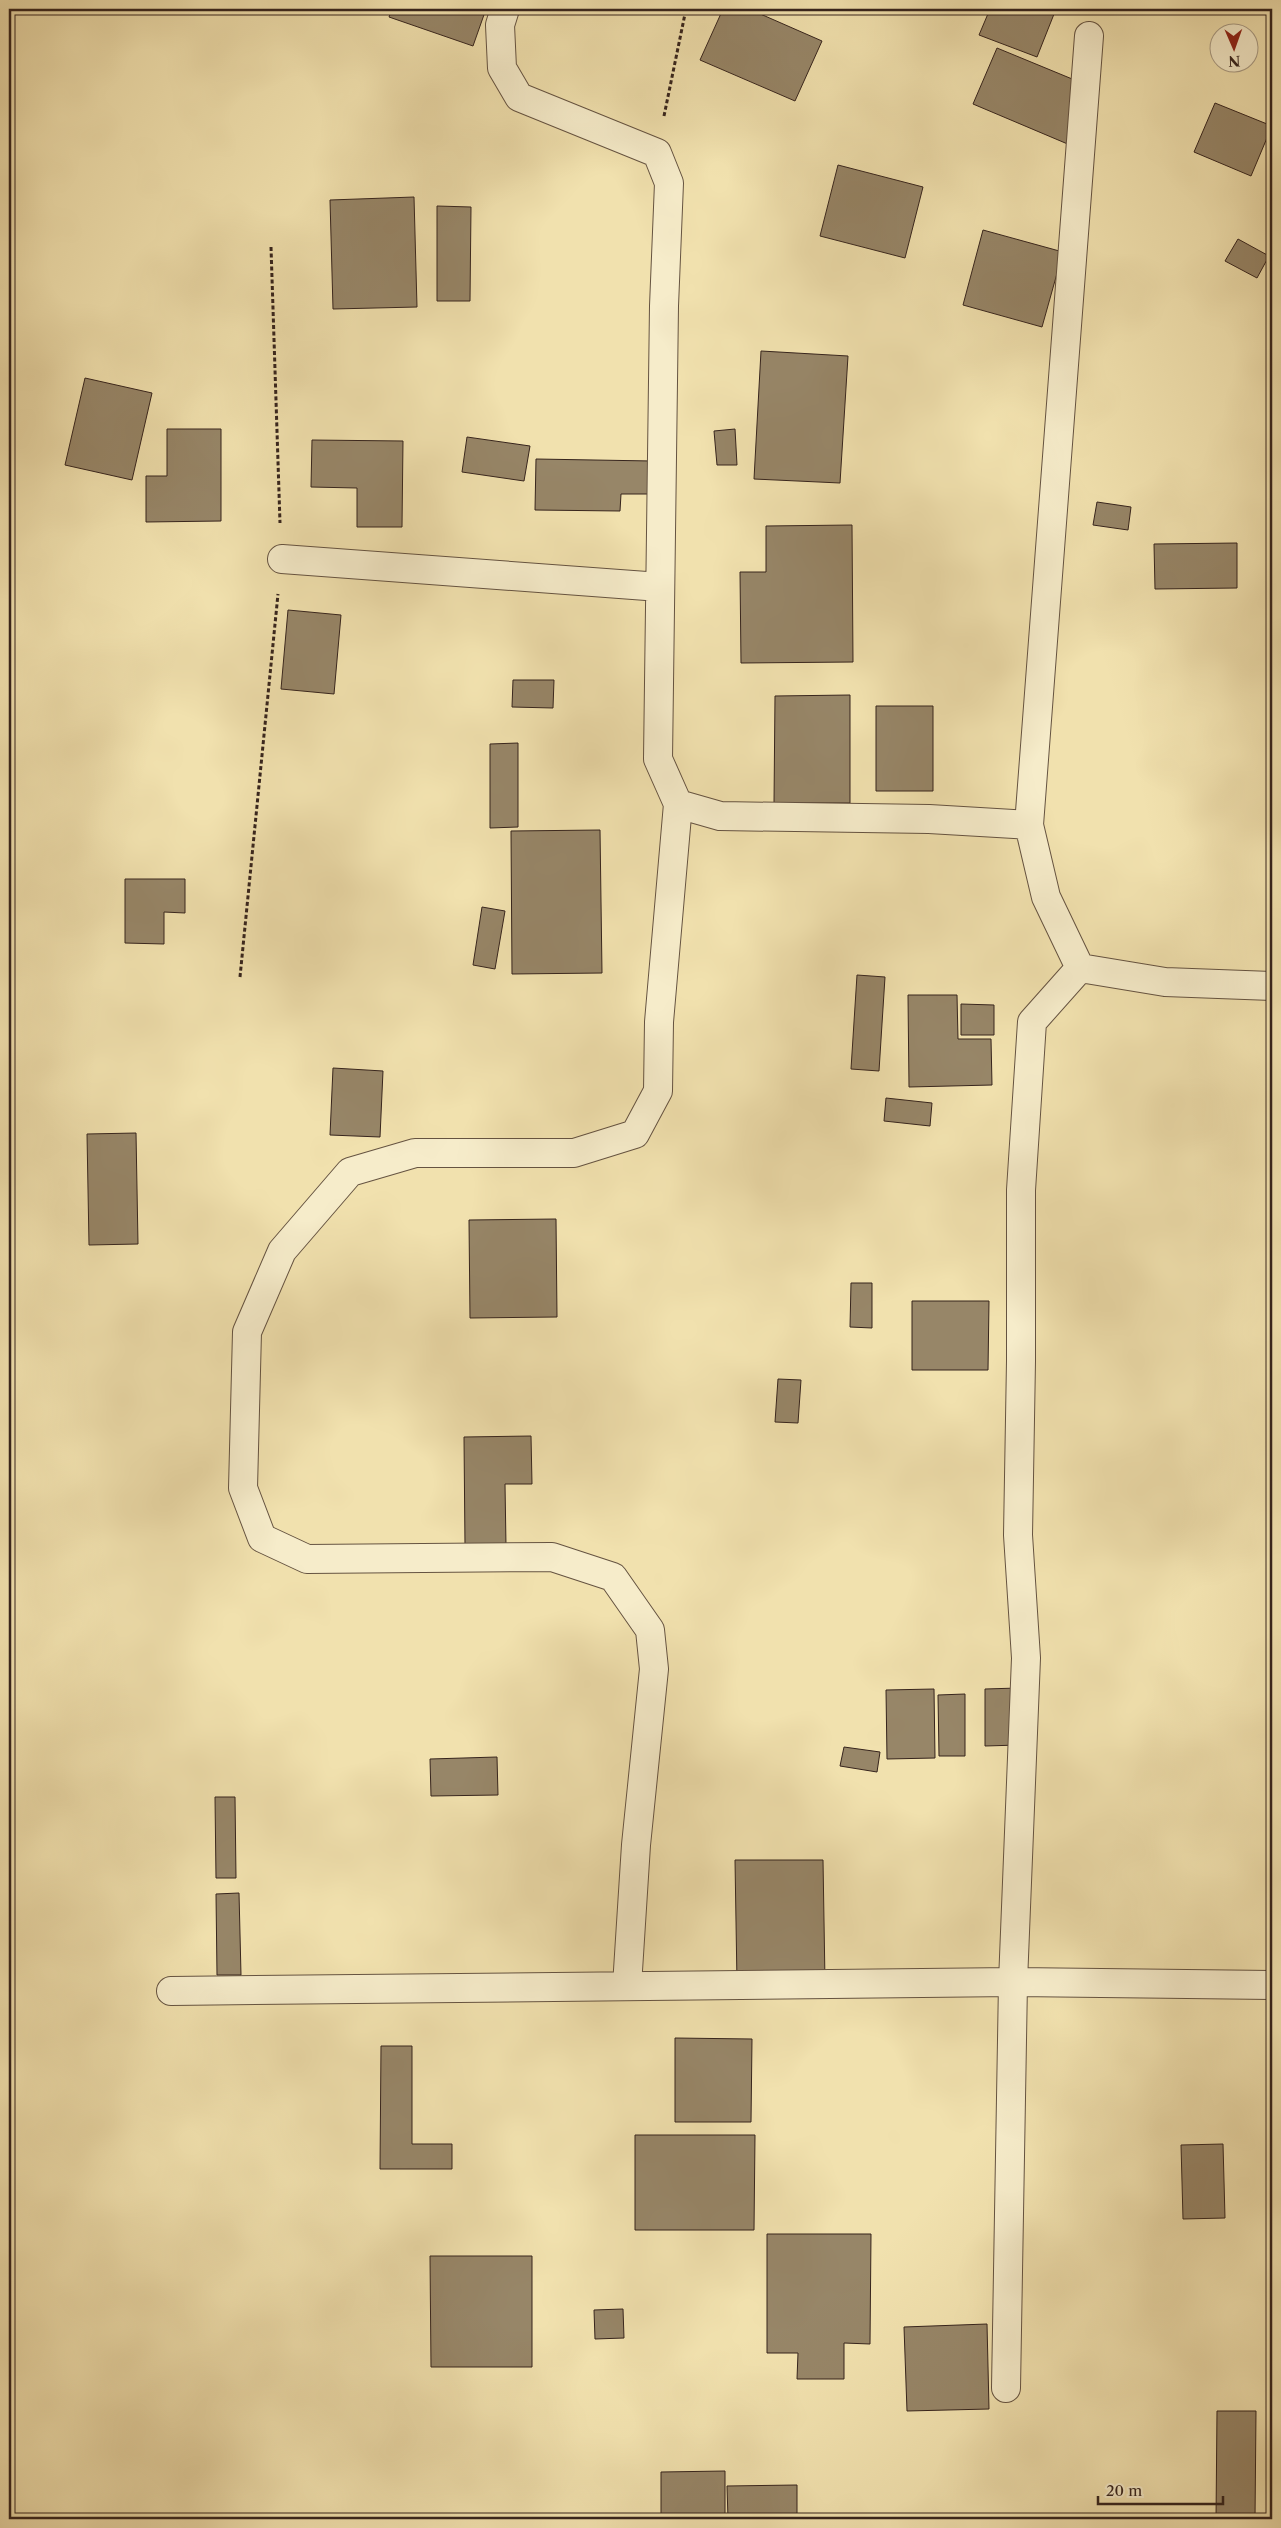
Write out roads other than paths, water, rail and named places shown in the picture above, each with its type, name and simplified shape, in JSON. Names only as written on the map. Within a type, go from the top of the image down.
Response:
[{"type":"street","points":[[505,9],[500,25],[502,68],[519,97],[657,154],[669,183],[664,306],[658,759],[678,804],[659,1022],[658,1091],[635,1134],[574,1154],[415,1153],[350,1172],[282,1250],[247,1332],[244,1488],[262,1538],[307,1559],[552,1557],[613,1577],[650,1630],[654,1669],[636,1845],[627,1986]]},
{"type":"street","points":[[1080,968],[1046,897],[1029,825],[1089,36]]},
{"type":"street","points":[[282,559],[660,587]]},
{"type":"street","points":[[678,804],[720,816],[929,819],[1029,825]]},
{"type":"street","points":[[1080,968],[1165,982],[1272,986]]},
{"type":"street","points":[[1006,2388],[1013,1982],[1026,1658],[1018,1536],[1022,1361],[1021,1190],[1032,1022],[1080,968]]},
{"type":"street","points":[[171,1991],[1013,1982],[1272,1985]]}]
